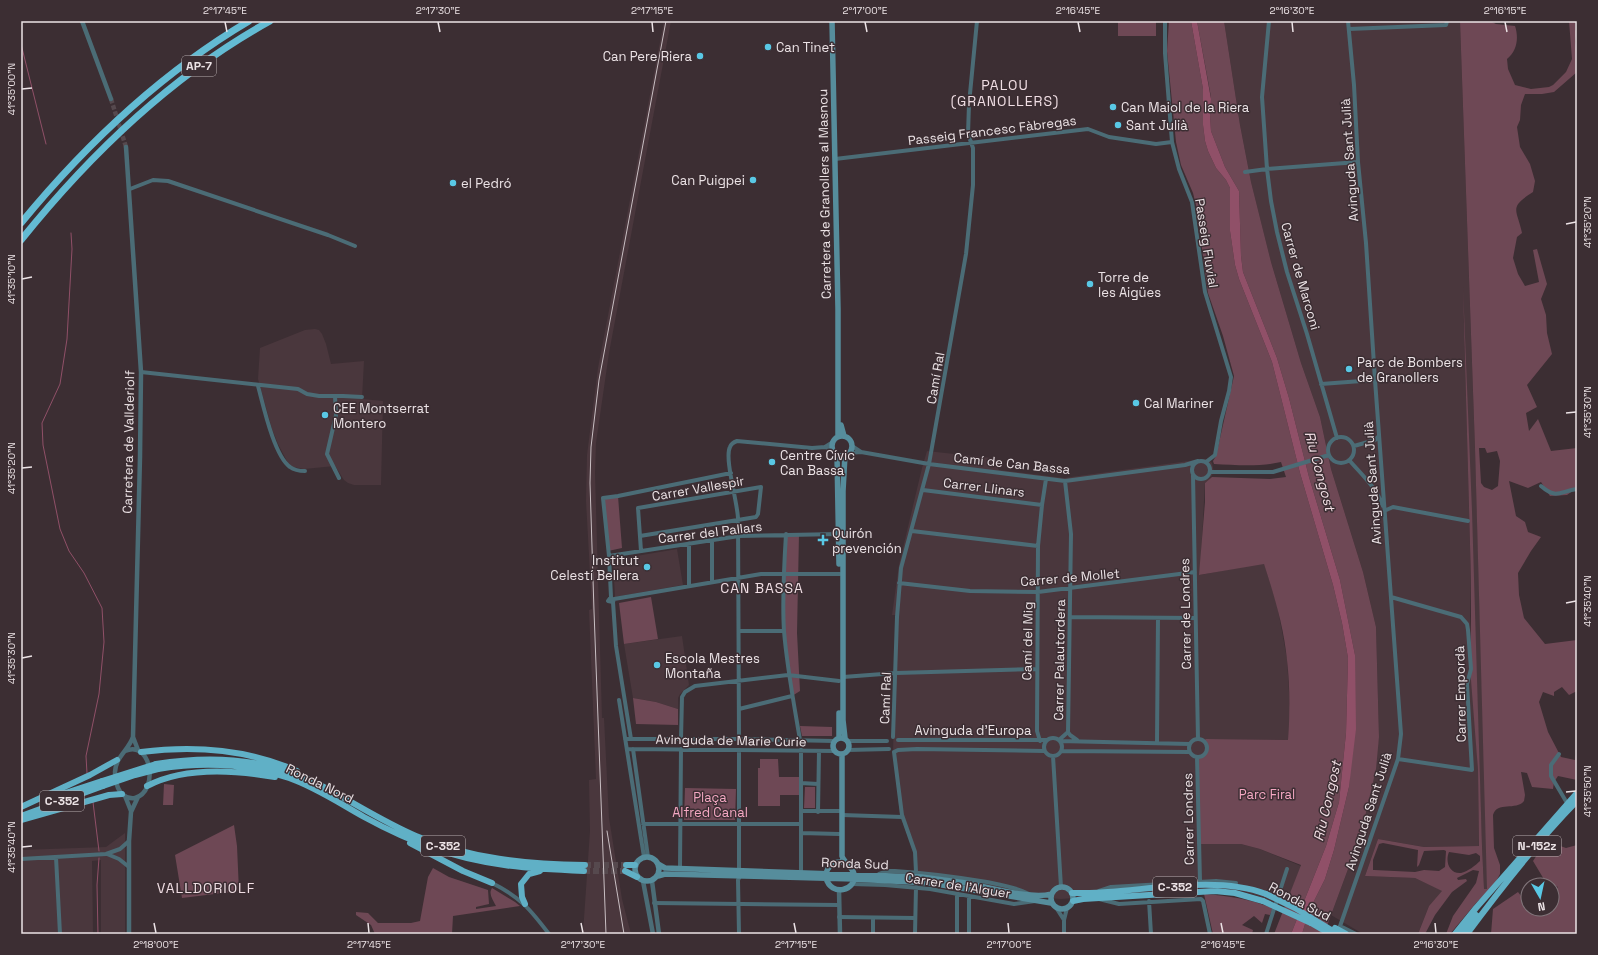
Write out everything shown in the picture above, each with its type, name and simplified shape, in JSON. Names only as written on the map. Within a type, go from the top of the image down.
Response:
[{"type":"highway","name":"AP-7","points":[[21,223],[68,168],[126,111],[190,59],[249,21]]},
{"type":"highway","name":"AP-7","points":[[21,240],[83,168],[158,97],[208,60],[270,21]]},
{"type":"highway","points":[[140,751],[183,748],[215,749],[242,753],[264,758],[288,767],[309,776],[315,782]]},
{"type":"highway","name":"Ronda Nord","points":[[21,808],[157,766],[185,759],[210,758],[247,761],[286,771],[315,782],[392,825],[416,836],[455,850],[511,861],[585,868],[546,870],[498,865],[465,858],[432,848],[394,833],[303,784],[267,771],[242,766],[209,764],[157,766]]},
{"type":"highway","points":[[21,808],[90,775],[117,760]]},
{"type":"highway","points":[[147,786],[164,779],[184,775],[225,771],[251,773],[303,784]]},
{"type":"highway","name":"Ronda Nord","points":[[21,816],[102,783]]},
{"type":"highway","name":"N-152z","points":[[1455,934],[1577,793]]},
{"type":"highway","points":[[21,820],[109,795],[123,795]]},
{"type":"highway","name":"N-152z","points":[[1472,934],[1485,916],[1499,892],[1577,801]]},
{"type":"highway","points":[[394,833],[398,838],[463,871],[492,883]]},
{"type":"highway","points":[[1464,933],[1516,862]]},
{"type":"highway","points":[[635,865],[626,868],[637,877]]},
{"type":"highway","points":[[525,904],[521,888],[523,881],[529,874],[546,870]]},
{"type":"highway","points":[[1236,883],[1250,887],[1259,892]]},
{"type":"highway","name":"Ronda Sud","points":[[1073,901],[1095,896],[1210,885],[1237,887],[1259,892],[1264,898]]},
{"type":"highway","name":"Ronda Sud","points":[[1072,893],[1082,893],[1095,896],[1215,891],[1234,893],[1264,898],[1338,934]]},
{"type":"highway","points":[[1464,933],[1499,892]]},
{"type":"highway","points":[[1313,921],[1327,934]]},
{"type":"highway","points":[[1313,921],[1346,934]]},
{"type":"highway","name":"Ronda Sud","points":[[1313,921],[1330,934]]},
{"type":"main road","name":"Carretera de Granollers al Masnou","points":[[832,21],[837,379],[841,437]]},
{"type":"main road","points":[[839,753],[848,750],[844,738],[841,679],[838,455],[833,450],[833,442],[841,437],[849,439],[852,446],[847,454],[843,491],[841,679]]},
{"type":"main road","points":[[838,455],[847,454]]},
{"type":"main road","points":[[844,738],[834,741],[839,753],[842,856],[843,860],[848,864],[853,879],[847,888],[839,890],[831,887],[826,875],[831,865],[838,862],[848,864]]},
{"type":"main road","points":[[838,862],[840,813]]},
{"type":"main road","points":[[646,857],[656,860],[658,864],[658,876],[652,881],[643,881],[635,874],[635,865],[640,859],[646,857]]},
{"type":"main road","name":"Ronda Sud","points":[[658,864],[665,868],[739,873],[826,875]]},
{"type":"main road","name":"Ronda Sud","points":[[658,876],[665,874],[801,872],[853,879],[930,883],[1051,903]]},
{"type":"main road","name":"Ronda Sud","points":[[853,879],[879,874],[921,877],[1031,895],[1052,894]]},
{"type":"main road","points":[[1061,887],[1055,889],[1052,894],[1051,903],[1058,909],[1067,908],[1073,901],[1072,893]]},
{"type":"main road","name":"C-352","points":[[1061,887],[1068,889],[1072,893]]},
{"type":"street","points":[[82,21],[110,98]]},
{"type":"street","name":"Camí Ral","points":[[893,737],[899,583],[929,464],[966,254],[973,185],[972,143],[968,134],[968,104],[976,21]]},
{"type":"street","name":"Passeig Fluvial","points":[[1165,21],[1165,53],[1172,142],[1179,169],[1192,202],[1204,292],[1231,377],[1214,455],[1206,462]]},
{"type":"street","name":"Carrer de Marconi","points":[[1269,21],[1262,97],[1267,169],[1277,232],[1287,272],[1307,334],[1337,438]]},
{"type":"street","name":"Avinguda Sant Julià","points":[[1338,934],[1398,759],[1401,734],[1390,597],[1380,436],[1374,380],[1366,243],[1358,162],[1354,85],[1348,21]]},
{"type":"street","points":[[1349,30],[1446,25],[1447,21]]},
{"type":"street","name":"Passeig Francesc Fàbregas","points":[[835,159],[1088,129],[1109,137],[1156,144],[1172,142]]},
{"type":"street","name":"Carretera de Vallderiolf","points":[[126,147],[141,372],[133,737],[140,751]]},
{"type":"street","points":[[1245,172],[1358,162]]},
{"type":"street","points":[[130,189],[153,180],[168,181],[328,235],[355,246]]},
{"type":"street","points":[[141,372],[258,386],[298,389],[307,394],[318,396],[362,397]]},
{"type":"street","points":[[1321,384],[1374,380]]},
{"type":"street","points":[[258,386],[268,425],[282,458],[291,468],[305,471]]},
{"type":"street","points":[[335,396],[336,415],[327,454],[339,478]]},
{"type":"street","points":[[1354,446],[1375,440],[1380,436]]},
{"type":"street","points":[[1337,438],[1346,438],[1350,440],[1354,446],[1353,455],[1349,460],[1340,463],[1328,455],[1329,446],[1337,438]]},
{"type":"street","points":[[739,739],[739,536],[734,491],[730,473],[729,451],[733,443],[737,441],[812,448],[825,447],[833,450]]},
{"type":"street","points":[[825,447],[833,442]]},
{"type":"street","name":"Camí de Can Bassa","points":[[852,446],[861,452]]},
{"type":"street","name":"Camí de Can Bassa","points":[[847,454],[861,452],[929,464],[1065,481],[1198,462]]},
{"type":"street","points":[[1210,472],[1278,471],[1328,455]]},
{"type":"street","points":[[1349,460],[1378,494],[1384,511],[1393,508],[1468,520]]},
{"type":"street","points":[[1185,465],[1192,474],[1199,479],[1207,477],[1210,472],[1209,465],[1206,462],[1198,462],[1193,465],[1192,474]]},
{"type":"street","points":[[631,739],[616,646],[603,498],[730,473]]},
{"type":"street","name":"Carrer de Londres","points":[[1192,474],[1194,489],[1198,739]]},
{"type":"street","name":"Camí del Mig","points":[[1040,740],[1037,731],[1038,546],[1046,479]]},
{"type":"street","name":"Carrer de Londres","points":[[1194,489],[1199,479]]},
{"type":"street","name":"Carrer Palautordera","points":[[1059,740],[1068,732],[1071,534],[1065,481]]},
{"type":"street","points":[[1541,486],[1547,491],[1559,494],[1577,489]]},
{"type":"street","name":"Carrer Vallespir","points":[[640,536],[638,508],[734,491],[761,488],[758,514],[756,516],[738,520]]},
{"type":"street","name":"Carrer Llinars","points":[[923,490],[1042,505]]},
{"type":"street","points":[[641,551],[640,536],[738,520]]},
{"type":"street","points":[[912,530],[1038,546]]},
{"type":"street","points":[[786,534],[784,631],[788,675],[800,740]]},
{"type":"street","name":"Carrer del Pallars","points":[[609,556],[739,536],[839,534]]},
{"type":"street","points":[[712,540],[712,582]]},
{"type":"street","points":[[689,543],[689,586]]},
{"type":"street","name":"Carrer de Mollet","points":[[899,583],[970,591],[1038,592],[1195,572]]},
{"type":"street","points":[[611,600],[761,574],[840,574]]},
{"type":"street","name":"Carrer Empordà","points":[[1390,597],[1462,617],[1467,624],[1471,669],[1467,684],[1472,770],[1398,759]]},
{"type":"street","points":[[1070,617],[1195,618]]},
{"type":"street","points":[[1157,743],[1158,618]]},
{"type":"street","points":[[739,631],[784,631]]},
{"type":"street","points":[[681,739],[681,702],[685,692],[695,686],[788,675],[841,679],[896,673],[1037,669]]},
{"type":"street","points":[[739,709],[792,696]]},
{"type":"street","points":[[619,700],[646,857]]},
{"type":"street","points":[[1027,740],[1031,739],[1037,731]]},
{"type":"street","points":[[1068,732],[1074,739],[1080,741]]},
{"type":"street","name":"Carretera de Vallderiolf","points":[[125,751],[133,737]]},
{"type":"street","points":[[844,738],[887,741],[893,737],[898,740],[896,751],[898,793],[902,817],[915,852],[916,872]]},
{"type":"street","points":[[1053,738],[1059,740],[1080,741],[1190,744],[1198,739],[1203,741],[1206,749],[1203,755],[1197,757],[1190,752],[1060,751],[1053,756],[1045,751],[1044,744],[1047,740],[1053,738]]},
{"type":"street","name":"Avinguda de Marie Curie","points":[[625,739],[834,741]]},
{"type":"street","name":"Avinguda d'Europa","points":[[898,740],[1047,740]]},
{"type":"street","points":[[1059,740],[1062,747],[1060,751]]},
{"type":"street","points":[[887,741],[889,749]]},
{"type":"street","points":[[1190,744],[1190,752]]},
{"type":"street","points":[[129,934],[129,841],[131,812],[138,797],[144,792],[147,786],[150,773],[146,757],[140,751],[132,749],[125,751],[117,760],[116,779],[131,812]]},
{"type":"street","name":"Avinguda de Marie Curie","points":[[627,749],[801,750],[839,753]]},
{"type":"street","points":[[633,749],[646,857]]},
{"type":"street","points":[[680,868],[681,749]]},
{"type":"street","points":[[848,750],[889,749],[896,751]]},
{"type":"street","points":[[739,750],[739,934]]},
{"type":"street","points":[[801,750],[801,872]]},
{"type":"street","points":[[818,812],[819,751]]},
{"type":"street","name":"Avinguda d'Europa","points":[[896,751],[1045,751]]},
{"type":"street","points":[[1559,754],[1551,765],[1551,776],[1567,803]]},
{"type":"street","points":[[1053,756],[1061,887]]},
{"type":"street","name":"Carrer Londres","points":[[1197,757],[1200,881]]},
{"type":"street","points":[[801,783],[818,784]]},
{"type":"street","points":[[123,795],[132,798],[138,797]]},
{"type":"street","points":[[801,811],[902,817]]},
{"type":"street","points":[[643,824],[801,824]]},
{"type":"street","points":[[801,833],[839,834]]},
{"type":"street","points":[[21,859],[106,854],[120,849],[129,841]]},
{"type":"street","points":[[106,854],[120,859],[129,867]]},
{"type":"street","points":[[56,857],[60,934]]},
{"type":"street","points":[[1266,934],[1287,869]]},
{"type":"street","points":[[879,874],[888,871],[916,872],[1004,886],[1021,890],[1031,895]]},
{"type":"street","name":"Carrer de l'Alguer","points":[[853,879],[916,887],[1014,904],[1028,903],[1037,900]]},
{"type":"street","points":[[643,881],[653,934]]},
{"type":"street","points":[[652,881],[659,934]]},
{"type":"street","points":[[1095,896],[1111,887],[1200,881],[1236,883]]},
{"type":"street","points":[[492,883],[506,890],[525,904],[549,934]]},
{"type":"street","points":[[915,934],[916,887]]},
{"type":"street","points":[[839,890],[840,934]]},
{"type":"street","points":[[957,894],[957,934]]},
{"type":"street","points":[[969,896],[969,934]]},
{"type":"street","points":[[1095,896],[1119,904],[1202,899],[1210,934]]},
{"type":"street","points":[[1149,901],[1151,934]]},
{"type":"street","points":[[654,903],[839,905]]},
{"type":"street","points":[[1064,934],[1064,920],[1067,908]]},
{"type":"street","points":[[1058,909],[1064,920]]},
{"type":"street","points":[[840,917],[915,918]]},
{"type":"street","points":[[873,918],[873,934]]},
{"type":"street","points":[[1340,926],[1356,934]]},
{"type":"shaded area","points":[[664,21],[671,21],[609,353],[596,443],[595,473],[602,718],[604,718],[609,818],[622,899],[631,934],[554,934],[583,933],[590,831],[589,780],[596,779],[589,610],[592,609],[586,501],[587,455],[598,368]]},
{"type":"shaded area","points":[[1191,21],[1197,21],[1211,99],[1211,131],[1225,167],[1239,191],[1241,256],[1243,272],[1277,358],[1289,398],[1309,477],[1340,580],[1355,655],[1356,729],[1349,787],[1334,850],[1325,879],[1309,911],[1302,934],[1291,934],[1326,846],[1339,802],[1346,733],[1348,658],[1333,585],[1300,473],[1272,362],[1239,279],[1235,265],[1230,231],[1230,188],[1226,180],[1216,168],[1205,141],[1203,125],[1203,89]]},
{"type":"shaded area","points":[[1224,21],[1460,21],[1475,448],[1488,889],[1484,889],[1482,846],[1463,287],[1471,581],[1470,616],[1478,770],[1479,846],[1424,847],[1378,839],[1365,876],[1415,878],[1443,891],[1429,906],[1418,934],[1363,934],[1331,915],[1361,834],[1379,737],[1376,627],[1363,572],[1331,469],[1320,417],[1301,363],[1271,262],[1251,182],[1240,125]]},
{"type":"shaded area","name":"CEE Montserrat Montero","points":[[305,330],[319,330],[322,334],[331,364],[364,361],[362,399],[383,401],[381,485],[354,485],[348,483],[344,480],[335,466],[304,469],[293,467],[289,465],[278,444],[272,429],[258,379],[260,348]]},
{"type":"shaded area","points":[[927,451],[991,458],[999,470],[1064,478],[1203,459],[1208,459],[1212,463],[1214,472],[1205,483],[1200,575],[1264,563],[1277,605],[1282,631],[1287,659],[1290,708],[1288,740],[1207,739],[1205,752],[1197,757],[1197,844],[1241,844],[1260,849],[1301,866],[1285,907],[1262,897],[1241,891],[1217,888],[1061,899],[1036,897],[916,879],[916,859],[900,815],[893,754],[896,615],[892,615],[899,565]]},
{"type":"shaded area","name":"Institut Celestí Bellera","points":[[677,549],[683,585],[615,597],[613,560]]},
{"type":"shaded area","name":"Escola Mestres Montaña","points":[[682,636],[689,685],[678,698],[678,709],[656,702],[633,698],[624,644]]},
{"type":"shaded area","points":[[125,833],[125,934],[101,934],[101,860],[92,861],[93,934],[21,934],[21,850],[106,847]]},
{"type":"green space","points":[[1118,21],[1156,21],[1156,36],[1118,36]]},
{"type":"green space","name":"Parc Firal","points":[[1169,21],[1191,21],[1203,89],[1203,125],[1205,141],[1216,168],[1226,180],[1230,188],[1230,231],[1235,265],[1239,279],[1272,362],[1300,473],[1333,585],[1348,658],[1346,733],[1339,802],[1326,846],[1291,934],[1274,934],[1301,865],[1260,849],[1241,844],[1197,844],[1197,757],[1201,756],[1205,752],[1206,746],[1203,741],[1206,739],[1288,740],[1289,710],[1288,670],[1284,635],[1264,564],[1199,575],[1205,502],[1205,483],[1212,477],[1270,479],[1286,477],[1281,462],[1264,465],[1248,465],[1214,464],[1213,461],[1216,456],[1234,376],[1223,336],[1208,293],[1196,205],[1193,193],[1181,165],[1176,142],[1167,51]]},
{"type":"green space","points":[[1197,21],[1224,21],[1240,125],[1251,182],[1271,262],[1301,363],[1320,417],[1331,469],[1363,572],[1376,627],[1379,737],[1376,769],[1361,834],[1324,934],[1302,934],[1309,911],[1325,879],[1334,850],[1349,787],[1355,684],[1355,655],[1340,580],[1309,477],[1289,398],[1277,358],[1243,272],[1241,256],[1239,191],[1225,167],[1211,131],[1211,97]]},
{"type":"green space","points":[[1460,21],[1490,21],[1496,24],[1515,26],[1517,40],[1513,52],[1507,59],[1508,69],[1515,85],[1531,89],[1549,87],[1566,72],[1572,59],[1569,21],[1575,21],[1575,30],[1577,31],[1575,41],[1577,72],[1554,92],[1525,94],[1521,105],[1520,120],[1517,127],[1520,147],[1530,164],[1535,181],[1533,192],[1525,197],[1517,206],[1516,210],[1522,233],[1517,237],[1513,258],[1518,274],[1525,286],[1539,282],[1533,250],[1537,249],[1547,284],[1541,299],[1546,315],[1547,333],[1552,354],[1527,385],[1537,407],[1526,413],[1529,431],[1538,419],[1551,451],[1577,448],[1577,488],[1567,495],[1550,496],[1541,482],[1528,488],[1509,481],[1516,516],[1525,522],[1528,532],[1541,537],[1518,573],[1519,595],[1524,618],[1545,644],[1577,640],[1577,691],[1569,695],[1562,687],[1554,692],[1554,696],[1543,692],[1539,702],[1548,732],[1561,757],[1575,760],[1577,748],[1577,780],[1558,776],[1554,782],[1553,789],[1532,787],[1527,773],[1521,772],[1525,795],[1524,801],[1521,804],[1498,808],[1493,815],[1494,848],[1500,865],[1500,874],[1493,887],[1476,903],[1450,934],[1446,934],[1453,916],[1476,883],[1479,871],[1473,870],[1457,878],[1458,880],[1466,879],[1467,881],[1452,892],[1435,915],[1425,934],[1418,934],[1429,906],[1442,891],[1415,878],[1365,876],[1378,839],[1424,847],[1479,846],[1478,770],[1471,680],[1471,581],[1463,287],[1472,511],[1482,846],[1484,889],[1487,889],[1475,448]],"holes":[[[1479,448],[1485,448],[1487,453],[1497,451],[1500,461],[1498,486],[1492,490],[1484,487],[1481,483]],[[1383,843],[1418,850],[1417,867],[1424,851],[1444,850],[1446,851],[1445,867],[1439,871],[1424,870],[1415,872],[1373,870],[1373,860],[1379,844]],[[1449,852],[1469,855],[1476,853],[1480,856],[1480,861],[1466,871],[1457,873],[1449,866]]]},
{"type":"green space","points":[[618,496],[622,548],[608,551],[603,498]]},
{"type":"green space","points":[[786,534],[799,534],[797,633],[800,691],[792,696],[784,631]]},
{"type":"green space","points":[[651,597],[658,639],[624,644],[619,603]]},
{"type":"green space","points":[[633,698],[656,702],[678,709],[678,725],[636,724]]},
{"type":"green space","points":[[800,726],[832,727],[832,736],[802,736]]},
{"type":"green space","points":[[760,759],[778,759],[779,777],[801,777],[801,795],[780,795],[780,806],[758,806],[758,768],[760,768]]},
{"type":"green space","points":[[164,784],[174,785],[173,805],[163,805]]},
{"type":"green space","points":[[805,787],[815,787],[815,808],[804,808]]},
{"type":"green space","name":"Plaça Alfred Canal","points":[[685,788],[736,789],[735,820],[684,820]]},
{"type":"green space","points":[[234,825],[237,846],[239,891],[182,898],[175,855]]},
{"type":"green space","points":[[1546,841],[1566,848],[1577,845],[1577,934],[1491,934],[1493,909],[1518,892],[1520,895],[1520,917],[1560,917],[1560,877],[1543,877],[1533,861]]},
{"type":"green space","points":[[433,868],[449,877],[488,890],[489,904],[476,907],[476,909],[496,906],[491,895],[492,888],[520,906],[453,916],[452,934],[375,934],[371,925],[356,915],[356,912],[368,913],[378,923],[411,923],[420,921],[428,877]]},
{"type":"green space","points":[[1204,894],[1239,898],[1273,908],[1270,915],[1265,914],[1262,923],[1254,916],[1242,925],[1253,930],[1252,934],[1213,934]]},
{"type":"waterway","points":[[21,44],[46,144]]},
{"type":"waterway","points":[[71,233],[72,249],[67,339],[60,384],[42,423],[43,445],[60,529],[69,551],[84,573],[102,608],[104,642],[99,694],[86,756],[87,773]]},
{"type":"waterway","points":[[93,802],[99,851]]},
{"type":"waterway","points":[[98,934],[97,885],[99,858]]},
{"type":"tunnel","points":[[111,99],[126,147]]},
{"type":"tunnel","points":[[585,865],[626,865]]},
{"type":"tunnel","points":[[584,871],[625,871]]},
{"type":"railway","points":[[606,934],[590,483],[591,447],[599,380],[666,21]]},
{"type":"railway","points":[[607,831],[624,934]]},
{"type":"place","name":"Can Tinet","points":[[768,47]]},
{"type":"place","name":"Can Pere Riera","points":[[700,56]]},
{"type":"place","name":"Can Maiol de la Riera","points":[[1113,107]]},
{"type":"place","name":"Sant Julià","points":[[1118,125]]},
{"type":"place","name":"Can Puigpei","points":[[753,180]]},
{"type":"place","name":"el Pedró","points":[[453,183]]},
{"type":"place","name":"Torre de les Aigües","points":[[1090,284]]},
{"type":"place","name":"Parc de Bombers de Granollers","points":[[1349,369]]},
{"type":"place","name":"Cal Mariner","points":[[1136,403]]},
{"type":"place","name":"CEE Montserrat Montero","points":[[325,415]]},
{"type":"place","name":"Centre Cívic Can Bassa","points":[[772,462]]},
{"type":"place","name":"Quirón prevención","points":[[823,540]]},
{"type":"place","name":"Institut Celestí Bellera","points":[[647,567]]},
{"type":"place","name":"Escola Mestres Montaña","points":[[657,665]]},
{"type":"district","name":"PALOU (GRANOLLERS)","points":[[1005,94]]},
{"type":"district","name":"CAN BASSA","points":[[762,588]]},
{"type":"district","name":"VALLDORIOLF","points":[[206,888]]},
{"type":"water label","name":"Riu Congost","points":[[1320,471]]},
{"type":"water label","name":"Riu Congost","points":[[1327,801]]}]
